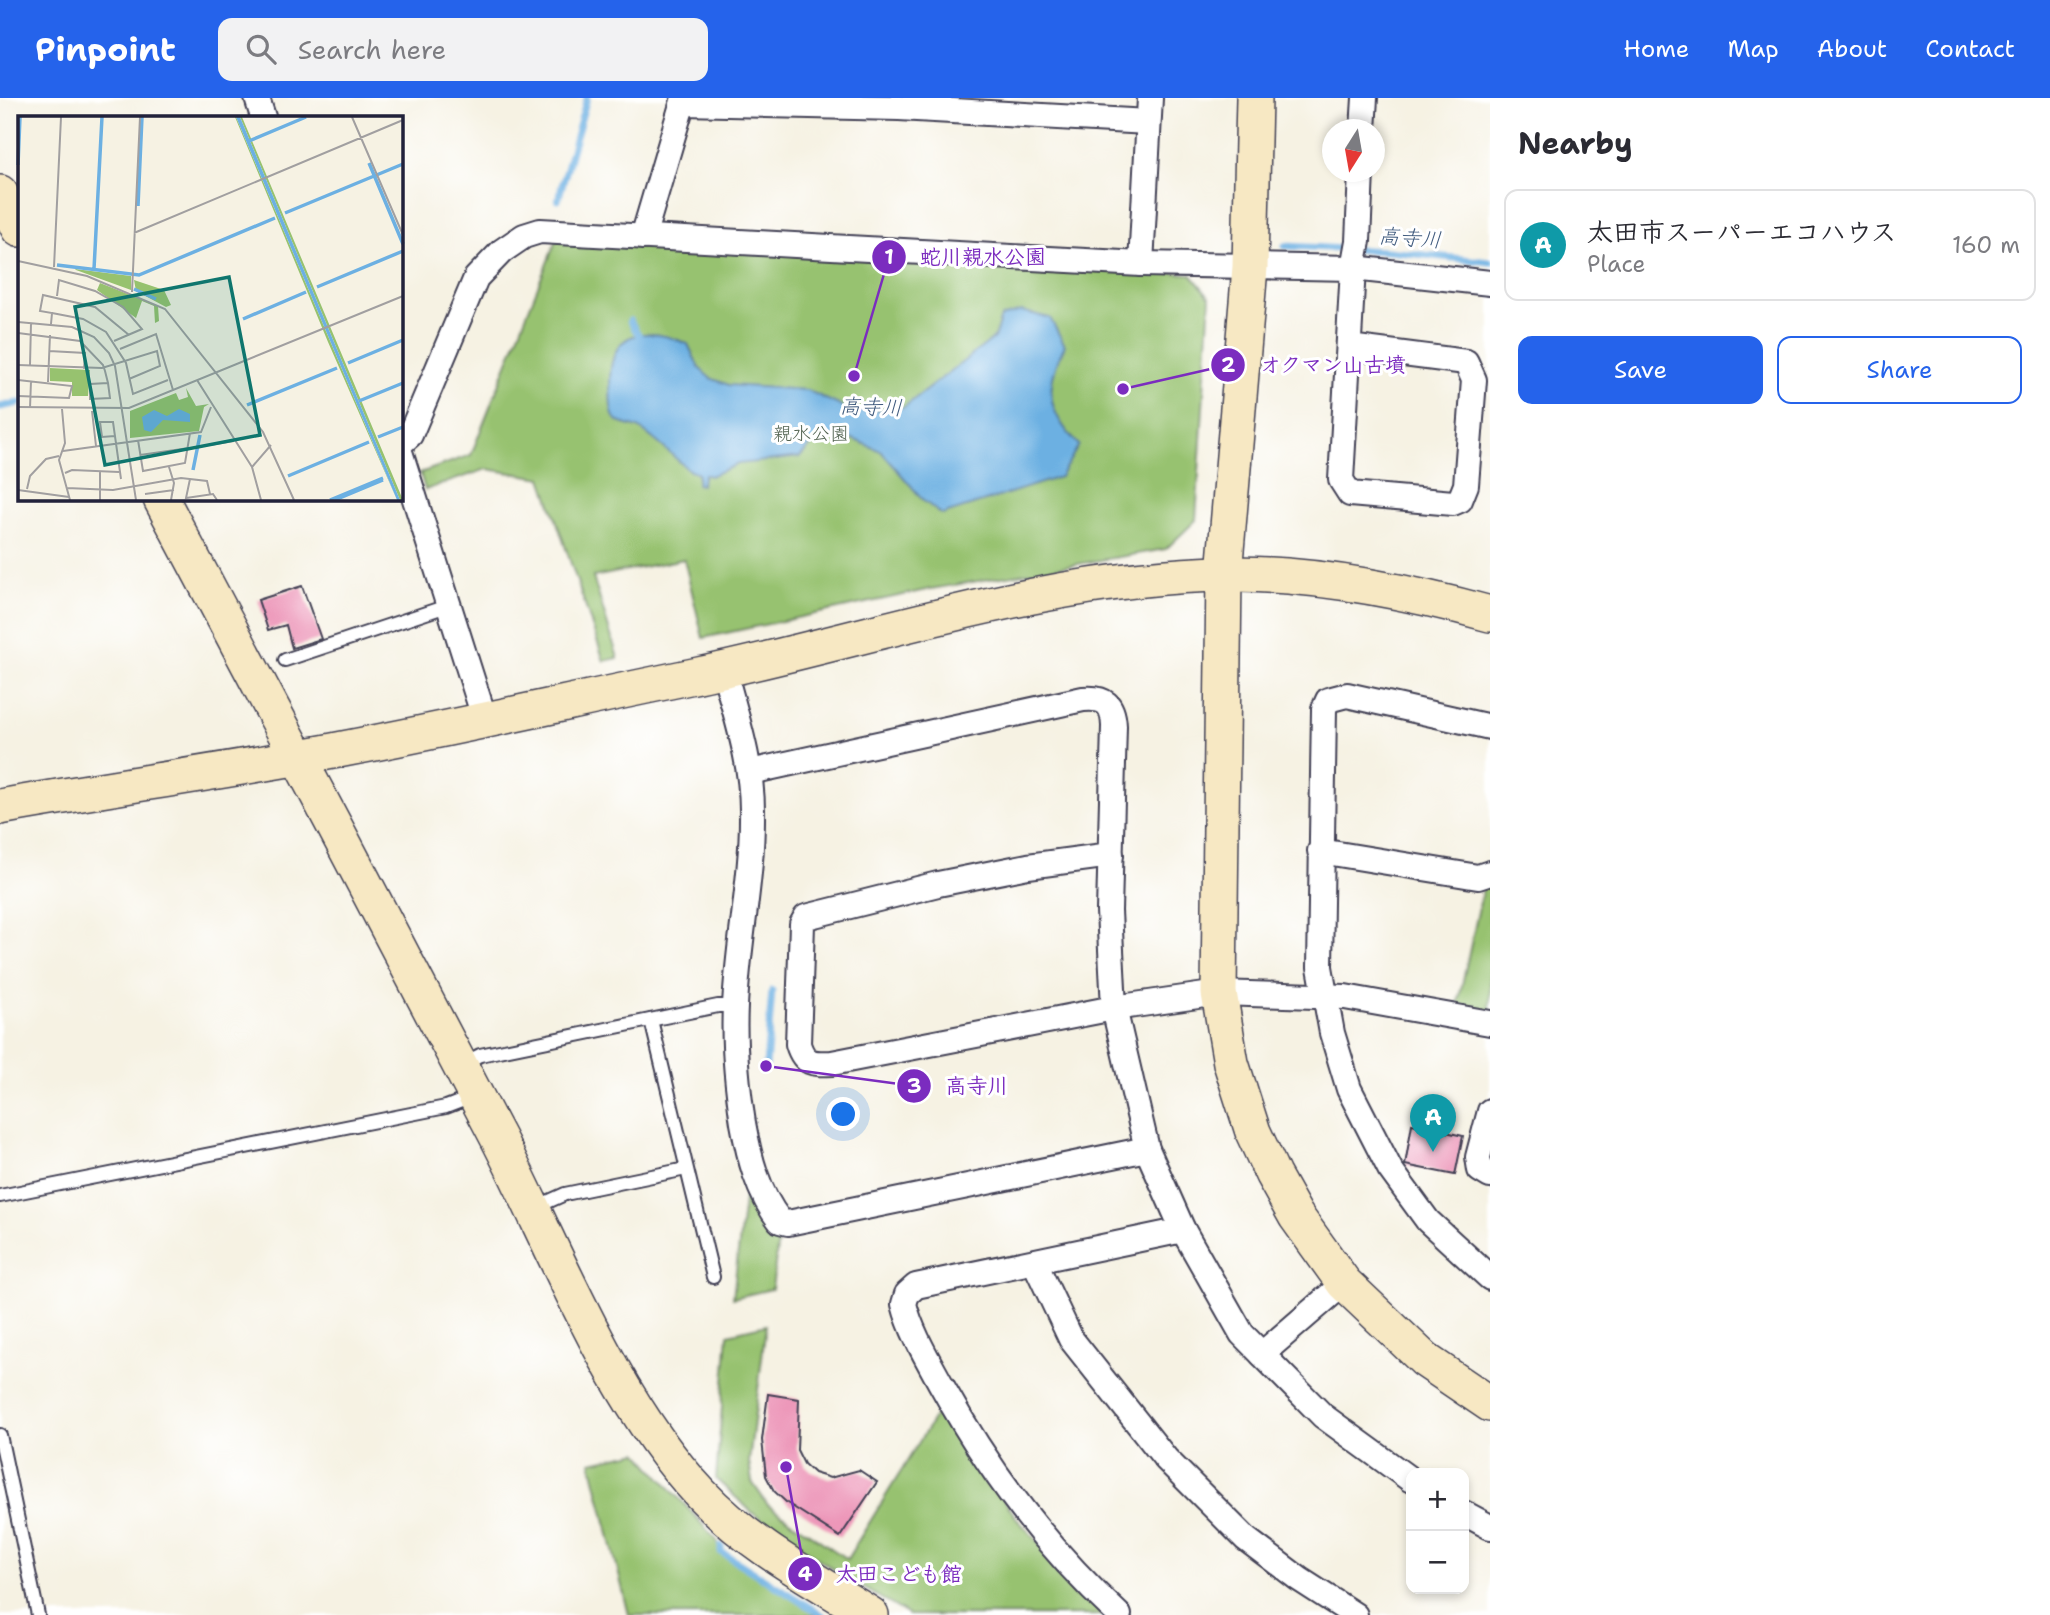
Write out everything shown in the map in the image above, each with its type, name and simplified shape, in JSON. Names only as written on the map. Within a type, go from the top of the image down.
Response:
[{"type":"street","points":[[257,98],[263,116]]},
{"type":"street","points":[[1254,98],[1250,267],[1224,574],[1219,993],[1231,1063],[1252,1132],[1296,1216],[1344,1283],[1424,1360],[1490,1404]]},
{"type":"street","points":[[1364,119],[1365,98]]},
{"type":"street","points":[[643,237],[683,100],[899,108],[1149,110],[1141,264]]},
{"type":"street","points":[[1349,347],[1466,362],[1474,380],[1466,485],[1461,500],[1453,503],[1350,494],[1344,489],[1341,480],[1353,268],[1358,241],[1361,182]]},
{"type":"street","points":[[0,193],[18,227]]},
{"type":"street","points":[[402,442],[410,435],[475,278],[502,251],[524,236],[540,231],[1141,264],[1353,268],[1490,283]]},
{"type":"street","points":[[402,458],[485,720]]},
{"type":"street","points":[[162,500],[298,757],[321,795],[534,1208],[601,1348],[657,1438],[699,1492],[740,1531],[871,1615]]},
{"type":"street","points":[[0,807],[298,757],[485,720],[724,670],[1048,594],[1104,586],[1224,574],[1281,576],[1345,584],[1490,614]]},
{"type":"street","points":[[724,670],[750,772],[752,851],[735,1006],[736,1073],[748,1152],[771,1211],[780,1221],[789,1223],[1147,1149]]},
{"type":"street","points":[[1490,727],[1347,695],[1328,700],[1324,709],[1320,851],[1320,967],[1323,996],[1349,1089],[1367,1129],[1390,1169],[1428,1220],[1490,1278]]},
{"type":"street","points":[[750,772],[1098,698],[1107,702],[1113,712],[1109,911],[1114,1008],[1147,1149],[1183,1230],[1242,1334],[1323,1416],[1406,1476]]},
{"type":"street","points":[[1320,851],[1478,877],[1490,873]]},
{"type":"street","points":[[1111,855],[964,879],[806,917],[802,924],[798,1044],[802,1057],[811,1064],[832,1063],[1114,1008],[1219,993],[1323,996],[1490,1023]]},
{"type":"street","points":[[1490,1111],[1478,1157],[1480,1170],[1490,1176]]},
{"type":"street","points":[[1119,1615],[1042,1535],[1003,1485],[933,1368],[904,1304],[907,1294],[916,1286],[1183,1230]]},
{"type":"street","points":[[1035,1263],[1071,1339],[1166,1459],[1246,1539],[1299,1579],[1355,1615]]},
{"type":"street","points":[[1262,1354],[1344,1283]]},
{"type":"street","points":[[1469,1516],[1490,1527]]},
{"type":"lane","points":[[285,660],[450,605]]},
{"type":"lane","points":[[460,1065],[480,1055],[718,1006],[735,1006]]},
{"type":"lane","points":[[651,1020],[713,1278]]},
{"type":"lane","points":[[0,1196],[446,1107],[476,1096]]},
{"type":"lane","points":[[534,1208],[565,1194],[687,1169]]},
{"type":"lane","points":[[0,1435],[38,1615]]},
{"type":"green space","name":"親水公園","points":[[557,238],[1191,274],[1210,297],[1196,520],[1166,549],[931,589],[703,638],[684,559],[593,577],[618,658],[604,661],[542,478],[487,469],[425,490],[420,473],[471,455]]},
{"type":"green space","points":[[1484,884],[1490,885],[1490,1015],[1457,1008]]},
{"type":"green space","points":[[746,1181],[778,1240],[772,1289],[733,1298]]},
{"type":"green space","points":[[766,1325],[749,1462],[752,1482],[768,1505],[847,1559],[940,1408],[1018,1520],[1104,1615],[909,1615],[842,1575],[755,1515],[716,1479],[728,1334]]},
{"type":"green space","points":[[638,1452],[717,1541],[721,1552],[822,1615],[629,1615],[591,1462]]},
{"type":"water","points":[[1021,311],[1050,318],[1065,345],[1054,374],[1052,398],[1060,421],[1079,445],[1060,477],[942,515],[924,501],[881,451],[848,437],[828,437],[812,444],[800,457],[738,464],[710,476],[704,474],[701,485],[697,484],[698,473],[690,471],[640,429],[615,419],[612,411],[612,364],[616,351],[633,336],[658,335],[688,344],[699,368],[710,378],[729,385],[807,390],[849,410],[870,411],[904,407],[994,338],[1001,317]]},
{"type":"building","points":[[302,586],[321,639],[292,648],[286,625],[268,630],[258,600]]},
{"type":"building","points":[[1412,1124],[1463,1136],[1455,1175],[1405,1165]]},
{"type":"building","points":[[768,1394],[799,1399],[797,1450],[804,1464],[814,1473],[830,1478],[859,1470],[877,1482],[840,1537],[787,1503],[774,1491],[766,1476],[762,1440]]},
{"type":"waterway","points":[[558,200],[587,98]]},
{"type":"waterway","name":"高寺川","points":[[1285,246],[1388,251],[1490,262]]},
{"type":"waterway","points":[[630,321],[641,339]]},
{"type":"waterway","points":[[0,407],[18,403]]},
{"type":"waterway","name":"高寺川","points":[[766,1066],[772,991]]},
{"type":"waterway","name":"高寺川","points":[[721,1546],[721,1552],[822,1615]]},
{"type":"place","name":"蛇川親水公園","points":[[854,376]]},
{"type":"place","name":"オクマン山古墳","points":[[1123,389]]},
{"type":"place","name":"高寺川","points":[[766,1066]]},
{"type":"place","name":"太田市スーパーエコハウス","points":[[1433,1152]]},
{"type":"place","name":"太田こども館","points":[[786,1467]]}]
